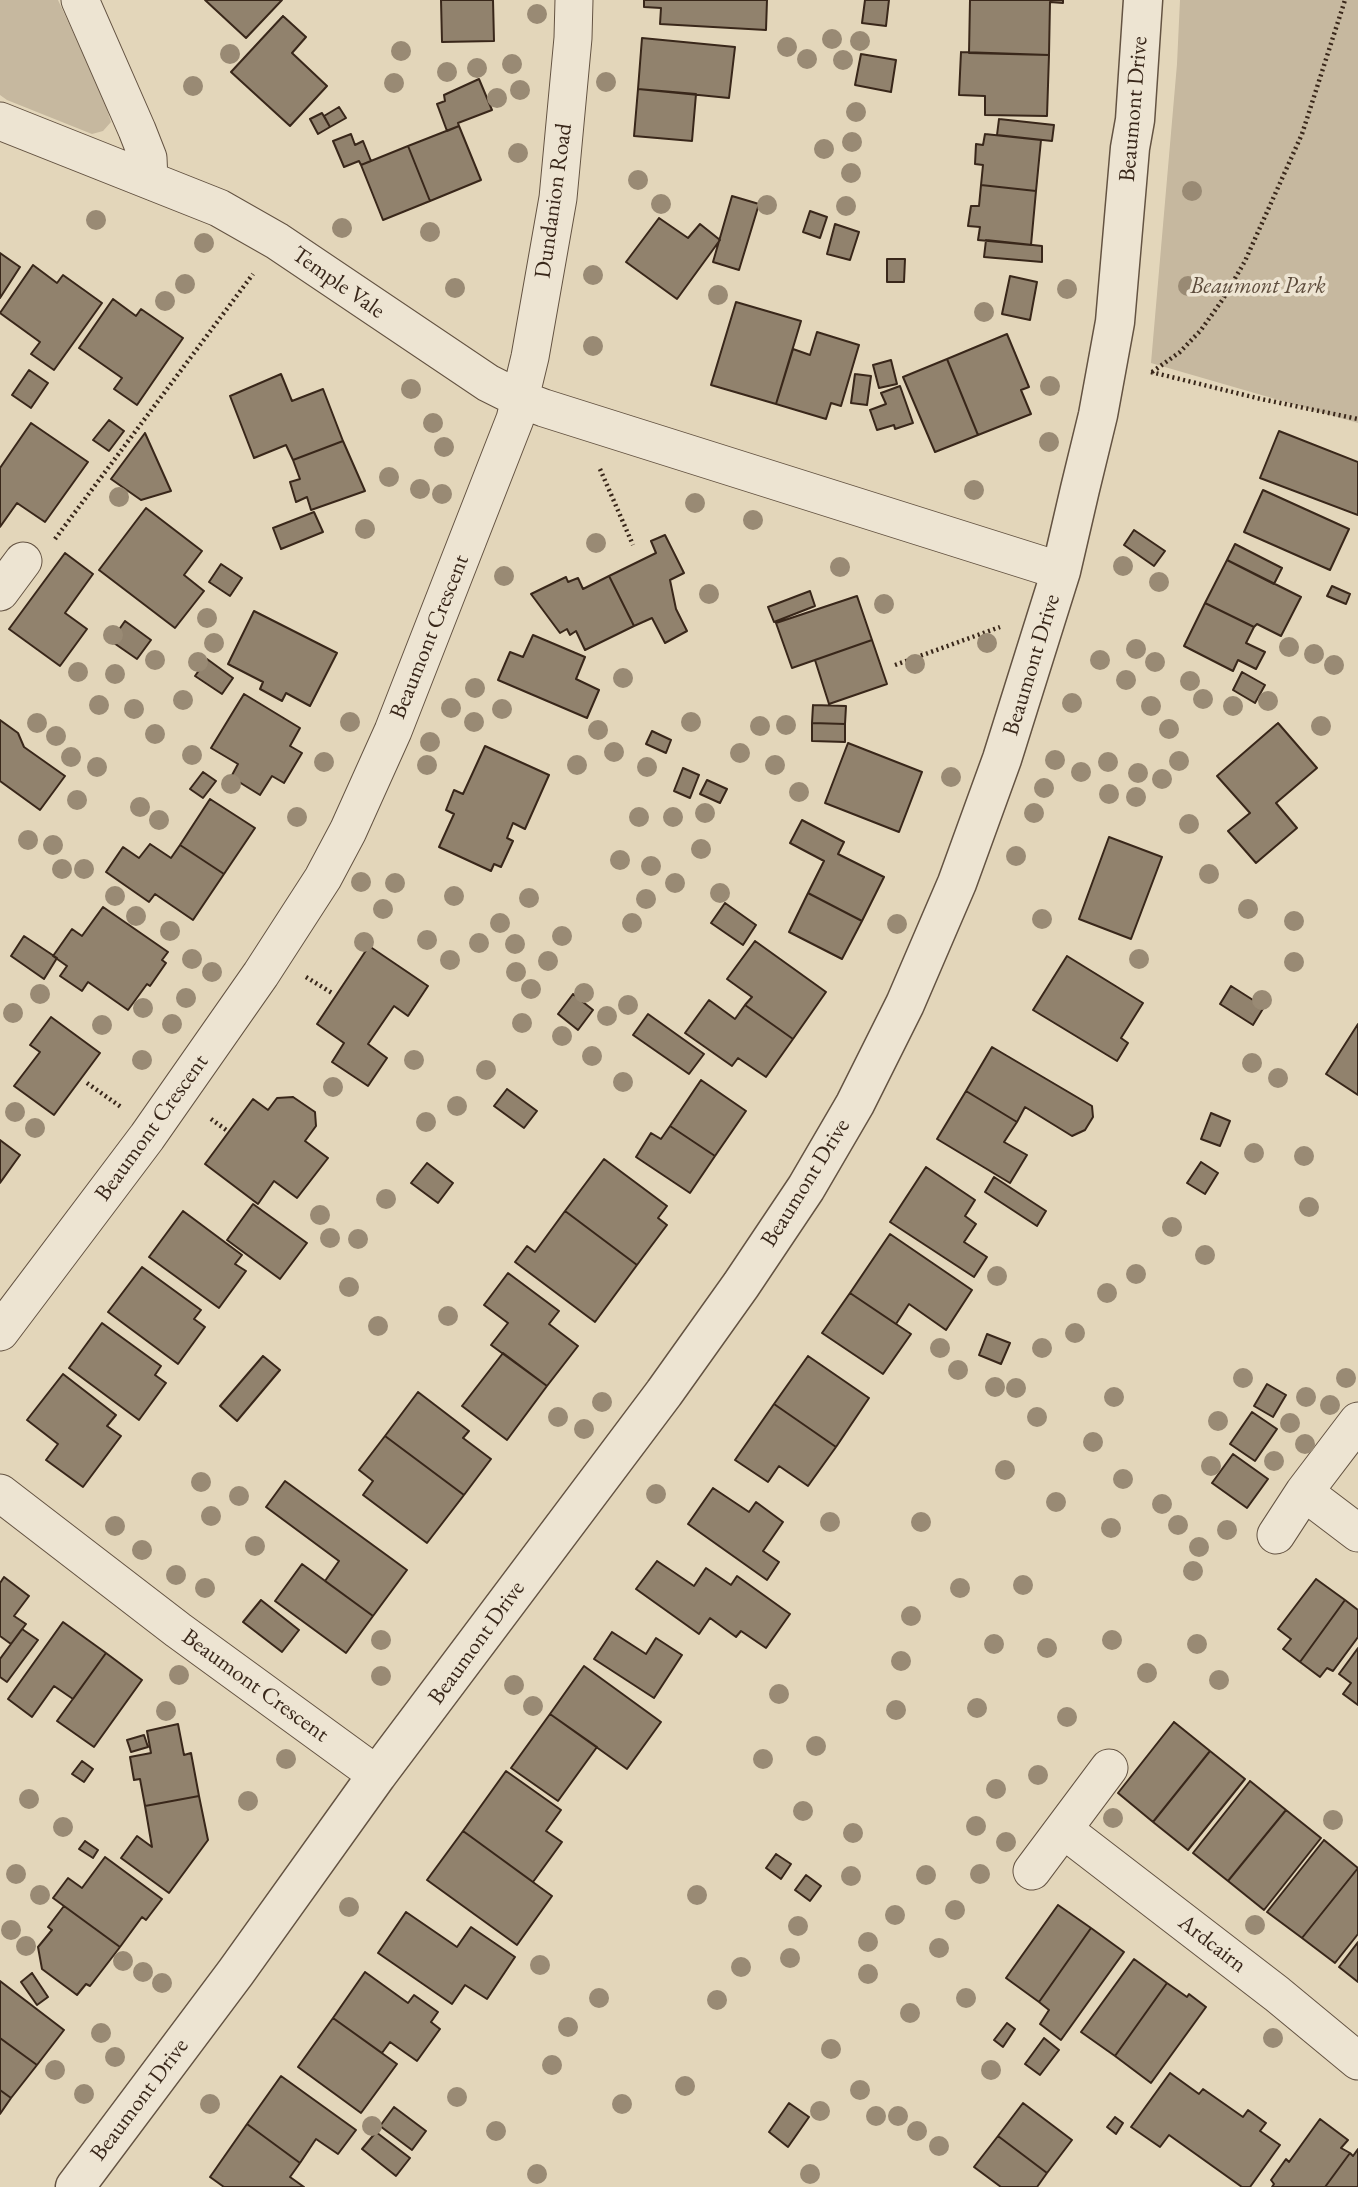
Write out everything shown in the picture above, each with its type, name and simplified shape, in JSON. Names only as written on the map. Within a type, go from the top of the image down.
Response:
[{"type":"street","points":[[80,0],[148,158],[149,180]]},
{"type":"street","name":"Dundanion Road","points":[[520,399],[558,198],[574,0]]},
{"type":"street","name":"Beaumont Drive","points":[[75,2187],[242,1964],[377,1775],[664,1393],[741,1285],[806,1188],[855,1104],[905,1003],[957,883],[1006,750],[1060,571],[1098,415],[1115,323],[1130,148],[1135,120],[1143,0]]},
{"type":"street","name":"Temple Vale","points":[[0,121],[219,208],[276,241],[488,383],[520,399]]},
{"type":"street","points":[[520,399],[1060,571]]},
{"type":"street","name":"Beaumont Crescent","points":[[0,1332],[163,1115],[323,878],[348,831],[393,731],[515,419],[520,399]]},
{"type":"street","points":[[0,592],[23,561]]},
{"type":"street","points":[[1276,1535],[1304,1492],[1358,1421]]},
{"type":"street","points":[[1304,1492],[1358,1533]]},
{"type":"street","name":"Beaumont Crescent","points":[[0,1493],[178,1630],[377,1775]]},
{"type":"street","points":[[1032,1871],[1109,1768]]},
{"type":"street","name":"Ardcairn","points":[[1063,1830],[1277,1994],[1358,2061]]},
{"type":"path","points":[[1152,372],[1180,352],[1201,330],[1245,261],[1302,134],[1345,0]]},
{"type":"path","points":[[23,561],[51,544],[276,241]]},
{"type":"path","points":[[1140,371],[1358,419]]},
{"type":"path","points":[[600,468],[633,545]]},
{"type":"path","points":[[895,665],[1002,626]]},
{"type":"path","points":[[304,976],[332,993]]},
{"type":"path","points":[[87,1083],[128,1112]]},
{"type":"green space","points":[[0,0],[58,0],[103,97],[111,122],[103,131],[92,134],[0,95]]},
{"type":"green space","name":"Beaumont Park","points":[[1180,0],[1358,0],[1358,423],[1151,363],[1177,64]]},
{"type":"building","points":[[205,0],[282,0],[246,38]]},
{"type":"building","points":[[441,0],[493,0],[494,41],[442,42]]},
{"type":"building","points":[[644,0],[767,0],[766,30],[660,24],[661,8],[644,7]]},
{"type":"building","points":[[865,0],[889,0],[886,26],[862,23]]},
{"type":"building","points":[[970,0],[1063,0],[1063,3],[1050,2],[1049,55],[969,53]]},
{"type":"building","points":[[283,16],[306,37],[292,53],[327,86],[290,126],[231,72]]},
{"type":"building","points":[[642,38],[735,47],[729,98],[638,89]]},
{"type":"building","points":[[961,52],[1049,55],[1047,116],[985,115],[985,96],[959,95]]},
{"type":"building","points":[[861,54],[896,60],[891,92],[855,85]]},
{"type":"building","points":[[479,79],[492,110],[458,123],[459,126],[447,131],[437,104],[445,101],[444,95]]},
{"type":"building","points":[[638,89],[696,94],[692,141],[634,136]]},
{"type":"building","points":[[339,107],[346,118],[330,127],[324,116]]},
{"type":"building","points":[[322,113],[330,127],[318,134],[310,119]]},
{"type":"building","points":[[999,119],[1054,125],[1052,141],[997,135]]},
{"type":"building","points":[[459,126],[481,180],[430,201],[408,146]]},
{"type":"building","points":[[351,134],[355,145],[363,141],[371,161],[361,165],[359,161],[344,167],[333,141]]},
{"type":"building","points":[[985,134],[1041,140],[1036,191],[981,185],[983,165],[975,164],[976,144],[983,145]]},
{"type":"building","points":[[408,146],[430,201],[383,220],[361,165]]},
{"type":"building","points":[[981,185],[1036,191],[1031,245],[978,240],[980,227],[968,226],[971,206],[979,206]]},
{"type":"building","points":[[732,196],[759,204],[739,270],[713,262]]},
{"type":"building","points":[[810,211],[827,217],[820,238],[803,232]]},
{"type":"building","points":[[659,218],[688,238],[700,224],[720,240],[677,299],[626,262]]},
{"type":"building","points":[[835,224],[859,232],[850,260],[827,254]]},
{"type":"building","points":[[986,240],[1042,246],[1042,262],[984,257]]},
{"type":"building","points":[[0,253],[20,267],[0,298]]},
{"type":"building","points":[[887,259],[905,259],[904,282],[887,282]]},
{"type":"building","points":[[33,265],[57,283],[63,275],[102,303],[54,370],[31,354],[40,342],[0,313]]},
{"type":"building","points":[[1010,276],[1037,282],[1030,320],[1002,314]]},
{"type":"building","points":[[113,299],[136,316],[141,309],[183,338],[137,405],[114,389],[122,378],[79,348]]},
{"type":"building","points":[[736,302],[801,321],[776,404],[711,385]]},
{"type":"building","points":[[817,332],[859,345],[841,406],[831,403],[826,419],[776,404],[793,349],[810,355]]},
{"type":"building","points":[[1007,334],[1029,387],[1021,390],[1031,414],[978,435],[947,359]]},
{"type":"building","points":[[947,359],[978,435],[935,452],[903,377]]},
{"type":"building","points":[[891,360],[897,384],[879,388],[873,365]]},
{"type":"building","points":[[29,370],[48,383],[31,408],[12,395]]},
{"type":"building","points":[[281,374],[292,401],[323,389],[343,441],[293,460],[286,445],[254,458],[230,396]]},
{"type":"building","points":[[855,374],[871,376],[867,405],[851,403]]},
{"type":"building","points":[[900,386],[913,423],[895,429],[894,425],[877,430],[870,410],[886,404],[881,393]]},
{"type":"building","points":[[109,420],[124,431],[109,451],[93,440]]},
{"type":"building","points":[[31,423],[88,462],[45,522],[17,503],[0,527],[0,468]]},
{"type":"building","points":[[1279,431],[1358,462],[1358,515],[1260,478]]},
{"type":"building","points":[[145,433],[171,491],[141,500],[111,479]]},
{"type":"building","points":[[343,441],[365,491],[311,510],[307,497],[296,502],[290,482],[300,479],[293,460]]},
{"type":"building","points":[[1263,490],[1349,529],[1330,570],[1244,532]]},
{"type":"building","points":[[146,508],[202,551],[184,575],[204,591],[175,628],[99,570]]},
{"type":"building","points":[[314,512],[323,532],[281,549],[273,528]]},
{"type":"building","points":[[1134,530],[1165,551],[1154,566],[1124,545]]},
{"type":"building","points":[[665,535],[684,573],[670,580],[676,609],[687,631],[665,643],[652,618],[634,626],[609,576],[656,553],[651,541]]},
{"type":"building","points":[[1235,544],[1282,568],[1274,584],[1227,560]]},
{"type":"building","points":[[65,553],[93,574],[65,613],[87,629],[60,666],[9,629]]},
{"type":"building","points":[[1227,560],[1301,597],[1281,636],[1257,624],[1254,627],[1205,603]]},
{"type":"building","points":[[221,564],[242,578],[230,596],[209,582]]},
{"type":"building","points":[[609,576],[634,626],[585,650],[576,631],[570,635],[567,629],[560,633],[531,594],[566,577],[568,582],[578,578],[583,589]]},
{"type":"building","points":[[1332,586],[1350,594],[1346,604],[1327,596]]},
{"type":"building","points":[[810,591],[815,606],[774,622],[768,607]]},
{"type":"building","points":[[857,596],[872,640],[792,668],[776,623]]},
{"type":"building","points":[[1205,603],[1254,627],[1246,643],[1265,652],[1256,669],[1238,660],[1233,671],[1184,646]]},
{"type":"building","points":[[254,611],[337,653],[310,706],[286,693],[282,701],[260,689],[263,682],[228,664]]},
{"type":"building","points":[[125,621],[151,640],[137,659],[111,641]]},
{"type":"building","points":[[533,635],[585,657],[576,679],[599,690],[587,718],[498,680],[510,652],[523,657]]},
{"type":"building","points":[[872,640],[887,684],[829,704],[815,660]]},
{"type":"building","points":[[207,659],[233,678],[222,694],[195,676]]},
{"type":"building","points":[[1242,672],[1265,685],[1255,703],[1233,690]]},
{"type":"building","points":[[244,694],[300,728],[290,746],[302,753],[284,783],[272,776],[260,795],[231,777],[238,764],[211,748]]},
{"type":"building","points":[[813,705],[846,706],[845,724],[812,723]]},
{"type":"building","points":[[0,720],[18,733],[24,747],[65,776],[40,810],[0,781]]},
{"type":"building","points":[[812,723],[845,724],[845,742],[812,741]]},
{"type":"building","points":[[1278,723],[1317,768],[1276,803],[1297,828],[1256,863],[1228,831],[1250,813],[1217,776]]},
{"type":"building","points":[[652,731],[671,740],[666,753],[646,744]]},
{"type":"building","points":[[848,743],[922,772],[899,832],[825,803]]},
{"type":"building","points":[[485,746],[549,775],[525,829],[513,823],[507,838],[513,841],[501,867],[494,864],[491,871],[439,847],[454,814],[446,810],[454,790],[463,794]]},
{"type":"building","points":[[683,768],[699,775],[690,798],[674,791]]},
{"type":"building","points":[[203,772],[216,781],[203,798],[190,789]]},
{"type":"building","points":[[707,780],[727,789],[720,803],[700,794]]},
{"type":"building","points":[[210,799],[255,828],[224,874],[180,845]]},
{"type":"building","points":[[802,820],[844,842],[838,854],[884,877],[862,921],[808,893],[824,861],[790,843]]},
{"type":"building","points":[[1109,837],[1162,857],[1131,939],[1079,919]]},
{"type":"building","points":[[150,844],[171,858],[180,845],[224,874],[193,920],[155,894],[149,902],[106,872],[123,847],[139,858]]},
{"type":"building","points":[[808,893],[862,921],[842,959],[789,932]]},
{"type":"building","points":[[725,903],[756,925],[743,945],[711,923]]},
{"type":"building","points":[[103,907],[168,952],[162,960],[166,963],[128,1010],[88,982],[82,991],[60,976],[67,966],[53,956],[72,929],[82,936]]},
{"type":"building","points":[[24,936],[57,958],[44,979],[11,956]]},
{"type":"building","points":[[755,941],[826,992],[793,1039],[745,1005],[752,997],[727,979]]},
{"type":"building","points":[[369,946],[428,986],[408,1016],[394,1006],[368,1044],[387,1058],[368,1086],[332,1062],[344,1043],[317,1024]]},
{"type":"building","points":[[1067,956],[1143,1003],[1121,1038],[1128,1043],[1117,1061],[1033,1010]]},
{"type":"building","points":[[1231,986],[1264,1007],[1253,1025],[1220,1004]]},
{"type":"building","points":[[573,994],[593,1010],[578,1030],[558,1014]]},
{"type":"building","points":[[709,1000],[735,1019],[745,1005],[793,1039],[766,1077],[738,1058],[732,1066],[685,1033]]},
{"type":"building","points":[[648,1014],[704,1054],[689,1074],[633,1035]]},
{"type":"building","points":[[51,1017],[100,1053],[54,1115],[14,1086],[40,1052],[30,1045]]},
{"type":"building","points":[[1358,1024],[1358,1095],[1326,1074]]},
{"type":"building","points":[[992,1047],[1092,1106],[1093,1117],[1085,1130],[1072,1136],[1025,1107],[1017,1122],[966,1091]]},
{"type":"building","points":[[701,1080],[746,1111],[715,1156],[670,1126]]},
{"type":"building","points":[[507,1089],[537,1111],[524,1128],[494,1106]]},
{"type":"building","points":[[966,1091],[1017,1122],[1004,1142],[1027,1155],[1010,1183],[937,1139]]},
{"type":"building","points":[[293,1097],[315,1112],[316,1126],[305,1141],[328,1158],[297,1198],[274,1181],[258,1204],[205,1164],[253,1099],[268,1110],[277,1098]]},
{"type":"building","points":[[1211,1113],[1230,1121],[1220,1146],[1201,1139]]},
{"type":"building","points":[[670,1126],[715,1156],[690,1193],[636,1157],[651,1133],[661,1139]]},
{"type":"building","points":[[0,1140],[20,1155],[0,1183]]},
{"type":"building","points":[[604,1159],[667,1206],[658,1218],[667,1225],[637,1265],[565,1211]]},
{"type":"building","points":[[1201,1162],[1218,1173],[1205,1194],[1187,1183]]},
{"type":"building","points":[[427,1163],[453,1183],[438,1203],[411,1183]]},
{"type":"building","points":[[926,1167],[975,1200],[965,1216],[976,1224],[964,1242],[987,1257],[974,1277],[890,1222]]},
{"type":"building","points":[[994,1177],[1046,1211],[1037,1226],[985,1192]]},
{"type":"building","points":[[253,1204],[307,1243],[280,1279],[227,1240]]},
{"type":"building","points":[[183,1211],[242,1255],[235,1264],[246,1271],[219,1308],[149,1257]]},
{"type":"building","points":[[565,1211],[637,1265],[595,1322],[515,1262],[527,1246],[535,1252]]},
{"type":"building","points":[[890,1234],[972,1290],[946,1330],[909,1304],[896,1324],[850,1293]]},
{"type":"building","points":[[142,1267],[201,1310],[194,1319],[205,1327],[178,1364],[108,1312]]},
{"type":"building","points":[[508,1273],[559,1311],[549,1324],[578,1346],[547,1386],[491,1345],[508,1323],[484,1305]]},
{"type":"building","points":[[850,1293],[911,1334],[883,1374],[822,1333]]},
{"type":"building","points":[[102,1323],[161,1366],[155,1375],[166,1383],[139,1420],[69,1368]]},
{"type":"building","points":[[987,1334],[1010,1343],[1001,1364],[979,1355]]},
{"type":"building","points":[[503,1353],[547,1386],[507,1440],[462,1406]]},
{"type":"building","points":[[263,1356],[280,1370],[237,1421],[220,1406]]},
{"type":"building","points":[[808,1356],[869,1398],[836,1447],[774,1404]]},
{"type":"building","points":[[63,1374],[116,1415],[107,1426],[121,1436],[83,1487],[46,1460],[58,1444],[27,1420]]},
{"type":"building","points":[[1267,1384],[1286,1395],[1273,1417],[1254,1406]]},
{"type":"building","points":[[418,1392],[469,1431],[463,1438],[491,1459],[464,1495],[385,1436]]},
{"type":"building","points":[[774,1404],[836,1447],[808,1486],[779,1466],[768,1482],[735,1460]]},
{"type":"building","points":[[1252,1412],[1277,1429],[1255,1461],[1230,1444]]},
{"type":"building","points":[[385,1436],[464,1495],[427,1543],[363,1495],[373,1481],[359,1470]]},
{"type":"building","points":[[1233,1454],[1268,1479],[1247,1508],[1212,1483]]},
{"type":"building","points":[[285,1481],[407,1570],[373,1616],[325,1581],[339,1561],[266,1507]]},
{"type":"building","points":[[713,1488],[749,1512],[756,1502],[783,1522],[763,1551],[779,1562],[767,1580],[688,1524]]},
{"type":"building","points":[[657,1561],[694,1586],[706,1568],[731,1585],[737,1576],[790,1614],[766,1648],[741,1631],[736,1637],[710,1618],[699,1634],[636,1589]]},
{"type":"building","points":[[302,1564],[373,1616],[346,1653],[275,1601]]},
{"type":"building","points":[[4,1577],[29,1596],[14,1616],[26,1624],[11,1644],[0,1636],[0,1583]]},
{"type":"building","points":[[1316,1579],[1345,1600],[1300,1662],[1283,1649],[1291,1639],[1278,1629]]},
{"type":"building","points":[[261,1600],[299,1630],[282,1652],[243,1622]]},
{"type":"building","points":[[1345,1600],[1358,1610],[1358,1637],[1333,1671],[1327,1668],[1320,1677],[1300,1662]]},
{"type":"building","points":[[63,1622],[106,1653],[73,1699],[54,1686],[32,1717],[8,1699]]},
{"type":"building","points":[[22,1629],[38,1640],[7,1682],[0,1677],[0,1659]]},
{"type":"building","points":[[612,1632],[646,1654],[656,1638],[682,1655],[654,1698],[594,1659]]},
{"type":"building","points":[[1358,1648],[1358,1705],[1343,1694],[1351,1683],[1339,1674]]},
{"type":"building","points":[[106,1653],[142,1680],[94,1747],[57,1721]]},
{"type":"building","points":[[584,1666],[661,1722],[627,1769],[550,1714]]},
{"type":"building","points":[[550,1714],[597,1747],[558,1801],[511,1768]]},
{"type":"building","points":[[1174,1722],[1210,1751],[1153,1822],[1118,1793]]},
{"type":"building","points":[[178,1724],[184,1755],[191,1753],[199,1796],[145,1806],[140,1779],[134,1780],[130,1757],[151,1753],[147,1731]]},
{"type":"building","points":[[144,1735],[148,1747],[131,1752],[127,1740]]},
{"type":"building","points":[[1210,1751],[1245,1779],[1188,1850],[1153,1822]]},
{"type":"building","points":[[82,1761],[93,1769],[84,1782],[72,1774]]},
{"type":"building","points":[[506,1771],[561,1810],[546,1831],[562,1842],[533,1882],[463,1831]]},
{"type":"building","points":[[1250,1781],[1286,1810],[1228,1881],[1193,1853]]},
{"type":"building","points":[[199,1796],[208,1840],[169,1893],[121,1858],[137,1836],[152,1847],[145,1806]]},
{"type":"building","points":[[1286,1810],[1321,1838],[1264,1910],[1228,1881]]},
{"type":"building","points":[[463,1831],[552,1896],[517,1945],[427,1880]]},
{"type":"building","points":[[1324,1840],[1358,1868],[1302,1938],[1267,1912]]},
{"type":"building","points":[[85,1841],[98,1850],[93,1858],[79,1849]]},
{"type":"building","points":[[776,1854],[791,1864],[781,1879],[766,1868]]},
{"type":"building","points":[[105,1857],[162,1899],[146,1920],[142,1917],[120,1947],[53,1898],[68,1878],[82,1888]]},
{"type":"building","points":[[1358,1868],[1358,1934],[1335,1963],[1302,1938]]},
{"type":"building","points":[[806,1875],[821,1886],[810,1901],[795,1890]]},
{"type":"building","points":[[1058,1905],[1091,1928],[1039,2002],[1006,1978]]},
{"type":"building","points":[[64,1906],[120,1947],[90,1986],[86,1984],[77,1995],[42,1969],[38,1947],[52,1930],[48,1927]]},
{"type":"building","points":[[406,1912],[457,1947],[471,1927],[515,1957],[487,1999],[465,1985],[452,2004],[378,1953]]},
{"type":"building","points":[[1091,1928],[1124,1952],[1061,2040],[1040,2024],[1049,2010],[1039,2002]]},
{"type":"building","points":[[1358,1942],[1358,1982],[1339,1967]]},
{"type":"building","points":[[1134,1959],[1167,1983],[1115,2056],[1081,2032]]},
{"type":"building","points":[[365,1972],[408,2003],[414,1995],[438,2012],[431,2022],[440,2029],[417,2061],[390,2042],[382,2053],[333,2018]]},
{"type":"building","points":[[32,1973],[48,1997],[37,2005],[21,1982]]},
{"type":"building","points":[[0,1981],[64,2030],[37,2065],[0,2038]]},
{"type":"building","points":[[1167,1983],[1187,1997],[1189,1994],[1206,2007],[1151,2083],[1115,2056]]},
{"type":"building","points":[[333,2018],[397,2064],[361,2113],[298,2067]]},
{"type":"building","points":[[1007,2023],[1015,2029],[1003,2047],[994,2040]]},
{"type":"building","points":[[0,2038],[37,2065],[11,2098],[0,2090]]},
{"type":"building","points":[[1044,2038],[1059,2050],[1040,2075],[1025,2064]]},
{"type":"building","points":[[1170,2073],[1199,2094],[1203,2089],[1243,2117],[1248,2110],[1266,2123],[1260,2131],[1280,2145],[1250,2187],[1242,2187],[1169,2135],[1160,2147],[1131,2127]]},
{"type":"building","points":[[281,2076],[356,2130],[338,2154],[316,2139],[300,2163],[247,2124]]},
{"type":"building","points":[[0,2090],[11,2098],[0,2114]]},
{"type":"building","points":[[789,2103],[809,2117],[788,2147],[769,2132]]},
{"type":"building","points":[[1023,2103],[1072,2140],[1047,2173],[998,2136]]},
{"type":"building","points":[[394,2107],[426,2131],[412,2150],[380,2126]]},
{"type":"building","points":[[1115,2117],[1123,2123],[1116,2134],[1107,2127]]},
{"type":"building","points":[[1320,2119],[1348,2140],[1341,2148],[1350,2153],[1325,2187],[1272,2187],[1274,2184],[1271,2180],[1286,2159],[1289,2162]]},
{"type":"building","points":[[247,2124],[300,2163],[290,2177],[304,2187],[224,2187],[210,2177]]},
{"type":"building","points":[[376,2132],[410,2158],[396,2176],[362,2149]]},
{"type":"building","points":[[998,2136],[1047,2173],[1037,2187],[1001,2187],[974,2167]]},
{"type":"building","points":[[1358,2149],[1358,2187],[1325,2187],[1350,2153],[1353,2156]]}]
